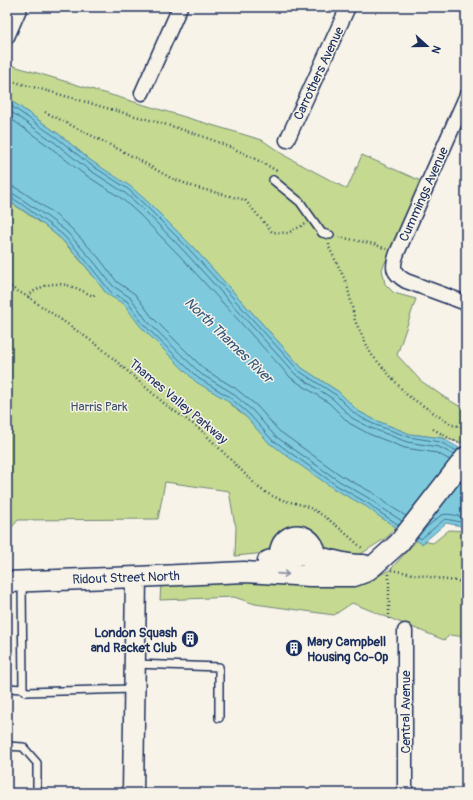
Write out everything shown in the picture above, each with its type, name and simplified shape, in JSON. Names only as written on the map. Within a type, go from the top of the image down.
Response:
[{"type":"street","points":[[7,37],[20,7]]},
{"type":"street","points":[[142,93],[180,7]]},
{"type":"street","name":"Carrothers Avenue","points":[[287,140],[348,7]]},
{"type":"street","name":"Cummings Avenue","points":[[466,97],[397,252],[394,262],[394,270],[396,274],[406,281],[466,303]]},
{"type":"street","name":"Ridout Street North","points":[[15,582],[244,572],[310,576],[354,576],[365,572],[399,543],[464,451]]},
{"type":"street","name":"Ridout Street North","points":[[244,572],[278,557],[281,546],[290,537],[301,536],[309,540],[313,544],[316,556]]},
{"type":"street","points":[[310,576],[316,556],[355,566],[377,562]]},
{"type":"street","points":[[134,793],[136,577]]},
{"type":"street","name":"Central Avenue","points":[[405,631],[405,793]]},
{"type":"lane","points":[[273,180],[300,202],[322,233],[330,235]]},
{"type":"lane","points":[[15,582],[23,689]]},
{"type":"lane","points":[[135,664],[219,667],[218,718]]},
{"type":"lane","points":[[7,688],[23,689],[26,692],[135,689]]},
{"type":"lane","points":[[7,746],[23,747],[38,763],[38,793]]},
{"type":"path","points":[[7,80],[178,128],[220,142],[278,171]]},
{"type":"path","points":[[45,112],[132,156],[169,177],[194,187],[245,200],[272,232],[288,233],[312,219]]},
{"type":"path","points":[[389,250],[374,244],[330,235],[329,247],[347,284],[355,321],[371,354],[407,395],[452,426],[466,427]]},
{"type":"path","points":[[28,297],[41,287],[49,284],[74,287],[93,296],[95,294]]},
{"type":"path","name":"Thames Valley Parkway","points":[[7,285],[28,297],[91,340],[166,406],[200,429],[258,488],[284,501],[310,508],[337,527],[377,562],[388,569],[398,572],[466,582]]},
{"type":"path","points":[[433,429],[464,451]]},
{"type":"path","points":[[389,582],[389,619]]},
{"type":"green space","points":[[7,64],[262,140],[287,157],[347,189],[362,155],[423,182],[382,269],[385,284],[394,293],[416,299],[397,355],[421,381],[466,410],[466,438],[463,443],[442,438],[410,434],[375,420],[358,411],[339,392],[302,368],[191,245],[149,203],[90,160],[60,135],[7,99]]},
{"type":"green space","name":"Harris Park","points":[[7,200],[44,225],[61,239],[87,268],[106,293],[125,303],[239,412],[362,497],[402,522],[392,531],[389,536],[356,557],[298,550],[235,556],[236,526],[229,491],[165,482],[158,519],[18,520],[7,533]]},
{"type":"green space","points":[[449,530],[466,531],[466,637],[450,635],[444,640],[352,603],[334,615],[255,604],[234,597],[160,600],[161,584],[371,580],[391,569],[417,540],[433,543]]},
{"type":"water","name":"North Thames River","points":[[7,99],[60,135],[90,160],[130,186],[149,203],[191,245],[302,368],[339,392],[358,411],[375,420],[410,434],[442,438],[466,452],[466,527],[446,523],[422,544],[367,507],[334,489],[270,444],[246,417],[225,399],[196,382],[140,326],[124,304],[106,293],[90,271],[60,238],[7,200]]},
{"type":"place","name":"London Squash and Racket Club","points":[[190,639]]},
{"type":"place","name":"Mary Campbell Housing Co-Op","points":[[294,648]]}]
